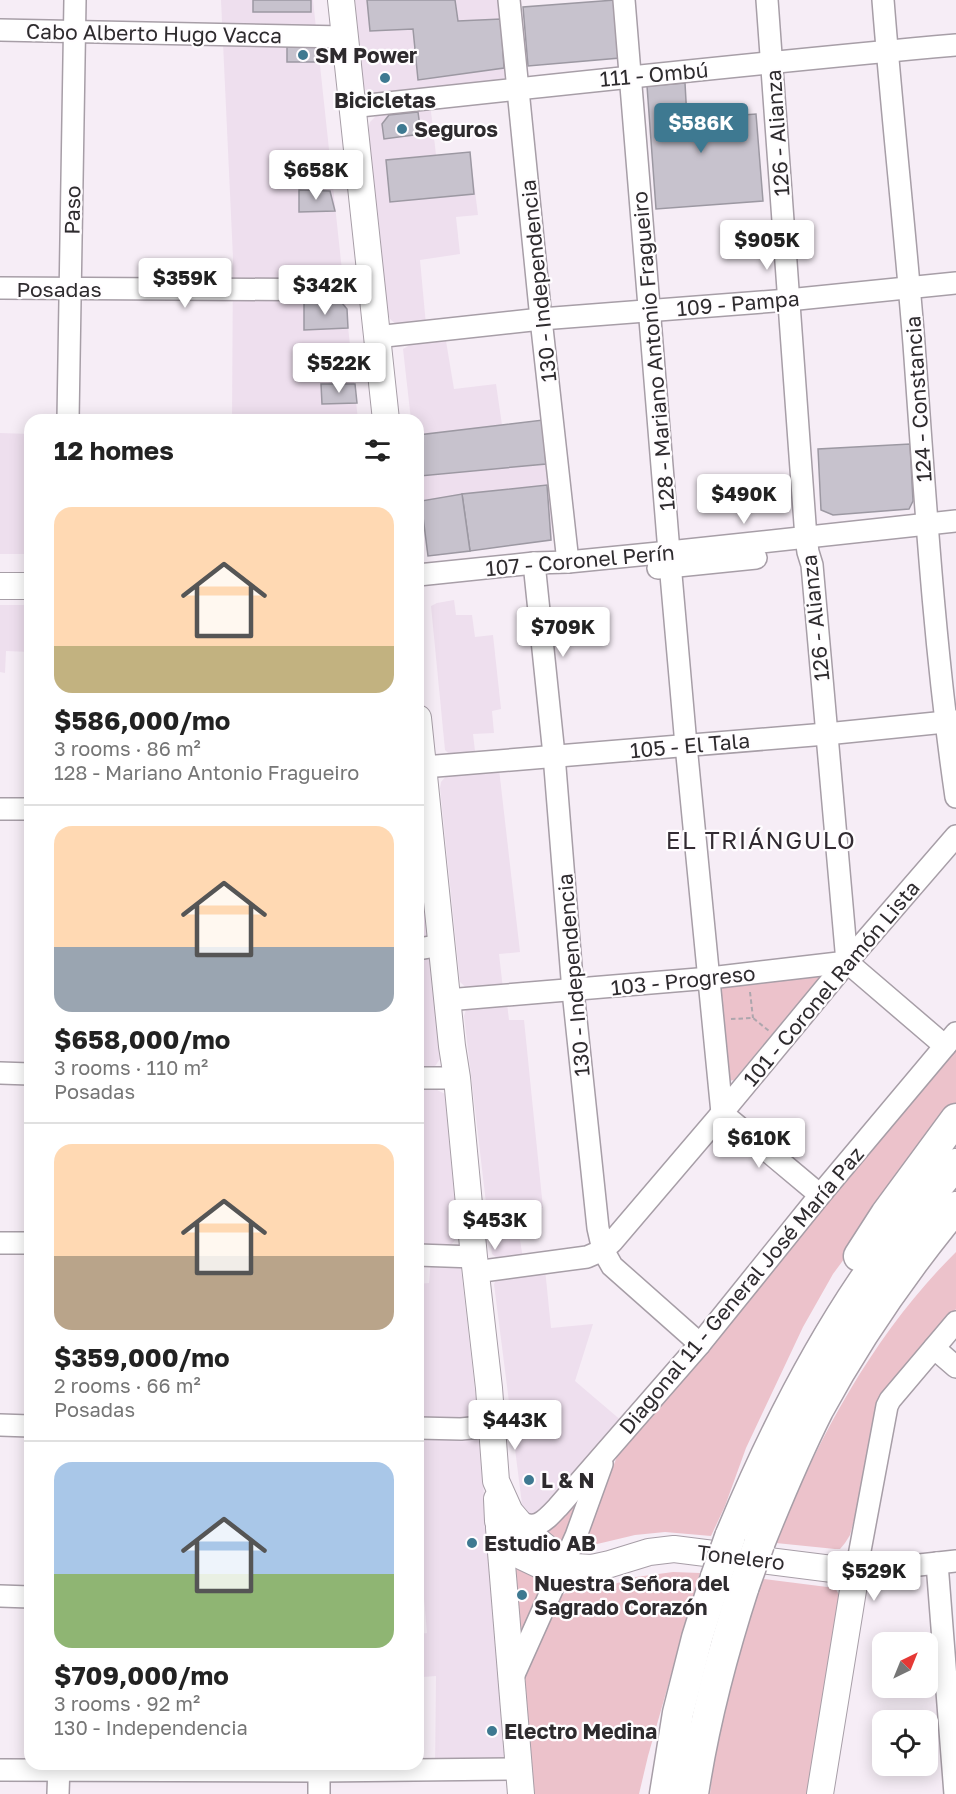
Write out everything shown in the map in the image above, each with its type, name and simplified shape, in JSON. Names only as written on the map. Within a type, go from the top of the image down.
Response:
[{"type":"highway","points":[[651,1794],[678,1713],[697,1638],[730,1582],[759,1544],[794,1460],[820,1329],[851,1268],[886,1214],[956,1119]]},
{"type":"highway","points":[[807,1402],[835,1326],[894,1239],[956,1164]]},
{"type":"highway","points":[[693,1794],[710,1700],[723,1651],[730,1582],[730,1537],[753,1482],[807,1402],[956,1207]]},
{"type":"highway","points":[[807,1402],[956,1241]]},
{"type":"highway","points":[[665,1794],[678,1713]]},
{"type":"highway","points":[[698,1761],[699,1794]]},
{"type":"main road","points":[[341,0],[385,414]]},
{"type":"main road","points":[[0,573],[24,573]]},
{"type":"main road","points":[[0,586],[24,586]]},
{"type":"main road","points":[[424,767],[430,947],[447,1000],[457,1078],[474,1265],[489,1388],[496,1481],[510,1512],[506,1520],[512,1680],[521,1794]]},
{"type":"main road","points":[[506,1520],[554,1554],[563,1566]]},
{"type":"main road","name":"Tonelero","points":[[563,1566],[592,1568],[649,1552],[674,1549],[856,1572]]},
{"type":"main road","points":[[820,1794],[856,1572]]},
{"type":"street","name":"Paso","points":[[68,414],[75,0]]},
{"type":"street","name":"130 - Independencia","points":[[509,0],[568,562]]},
{"type":"street","name":"128 - Mariano Antonio Fragueiro","points":[[624,0],[686,745],[722,1113]]},
{"type":"street","name":"126 - Alianza","points":[[767,0],[807,545],[812,565],[847,962]]},
{"type":"street","name":"124 - Constancia","points":[[883,0],[928,532],[950,721],[956,797]]},
{"type":"street","name":"Cabo Alberto Hugo Vacca","points":[[0,30],[344,37]]},
{"type":"street","name":"111 - Ombú","points":[[351,107],[631,75],[956,45]]},
{"type":"street","name":"109 - Pampa","points":[[376,337],[541,319],[788,300],[956,283]]},
{"type":"street","name":"Posadas","points":[[0,288],[371,290]]},
{"type":"street","name":"107 - Coronel Perín","points":[[928,532],[956,521]]},
{"type":"street","name":"107 - Coronel Perín","points":[[424,575],[670,560],[928,532],[956,536]]},
{"type":"street","name":"107 - Coronel Perín","points":[[424,586],[568,562],[670,560]]},
{"type":"street","name":"130 - Independencia","points":[[534,569],[554,755],[573,991],[598,1228],[603,1250],[612,1266],[700,1344]]},
{"type":"street","name":"105 - El Tala","points":[[424,767],[826,734],[950,721]]},
{"type":"street","points":[[0,809],[24,809]]},
{"type":"street","name":"101 - Coronel Ramón Lista","points":[[424,1256],[474,1265],[588,1257],[603,1250],[623,1231],[847,962],[956,836]]},
{"type":"street","name":"103 - Progreso","points":[[447,1000],[710,978],[847,962]]},
{"type":"street","points":[[847,962],[951,1039]]},
{"type":"street","name":"Diagonal 11 - General José María Paz","points":[[506,1520],[532,1526],[546,1520],[700,1344],[820,1195],[951,1039]]},
{"type":"street","points":[[0,1073],[24,1074]]},
{"type":"street","points":[[424,1078],[457,1078]]},
{"type":"street","points":[[722,1113],[820,1195]]},
{"type":"street","points":[[0,1243],[24,1243]]},
{"type":"street","points":[[856,1572],[887,1406],[956,1322]]},
{"type":"street","points":[[934,1348],[956,1367]]},
{"type":"street","points":[[0,1425],[24,1426]]},
{"type":"street","points":[[424,1428],[491,1426]]},
{"type":"street","points":[[512,1680],[576,1536],[606,1452]]},
{"type":"street","points":[[946,1562],[955,1794]]},
{"type":"street","name":"Tonelero","points":[[856,1572],[946,1562]]},
{"type":"street","points":[[0,1596],[24,1597]]},
{"type":"street","points":[[0,1770],[24,1769]]},
{"type":"street","points":[[424,1769],[519,1769]]},
{"type":"street","points":[[58,1794],[59,1770]]},
{"type":"street","points":[[318,1794],[319,1770]]},
{"type":"path","points":[[713,1020],[753,1018],[748,974]]},
{"type":"shaded area","points":[[221,0],[313,0],[357,414],[232,414],[233,258]]},
{"type":"shaded area","points":[[355,0],[503,0],[507,77],[500,80],[373,97],[366,91],[363,84]]},
{"type":"shaded area","points":[[430,103],[436,155],[470,152],[478,215],[456,217],[460,254],[420,260],[426,325],[400,327],[387,314],[368,130],[370,122],[381,111]]},
{"type":"shaded area","points":[[446,341],[454,389],[496,384],[502,425],[550,420],[552,539],[434,556],[426,550],[424,414],[410,414],[403,349],[410,345]]},
{"type":"shaded area","points":[[0,433],[24,434],[24,554],[0,554]]},
{"type":"shaded area","points":[[454,600],[456,615],[472,615],[475,637],[493,635],[501,709],[492,711],[494,733],[473,734],[475,751],[449,754],[445,750],[431,606]]},
{"type":"shaded area","points":[[0,605],[24,605],[24,652],[6,651],[5,673],[0,672]]},
{"type":"shaded area","points":[[499,769],[520,952],[499,954],[503,989],[470,991],[460,982],[440,788],[441,782],[448,774]]},
{"type":"shaded area","points":[[424,901],[440,1059],[433,1069],[424,1071]]},
{"type":"shaded area","points":[[823,973],[734,1080],[729,1081],[716,985]]},
{"type":"shaded area","points":[[507,1003],[509,1020],[524,1020],[543,1208],[527,1210],[529,1226],[518,1227],[523,1259],[504,1260],[492,1254],[464,1016],[471,1005]]},
{"type":"shaded area","points":[[956,1048],[956,1108],[833,1274],[803,1327],[746,1448],[725,1506],[711,1536],[665,1532],[635,1535],[593,1545],[587,1541],[619,1451]]},
{"type":"shaded area","points":[[424,1089],[435,1089],[445,1094],[458,1233],[450,1246],[424,1251]]},
{"type":"shaded area","points":[[956,1252],[956,1309],[891,1385],[850,1535],[840,1549],[776,1543],[810,1464],[851,1388],[900,1316]]},
{"type":"shaded area","points":[[431,1259],[460,1264],[477,1408],[474,1418],[424,1423],[424,1283],[429,1283]]},
{"type":"shaded area","points":[[545,1269],[551,1328],[593,1324],[575,1381],[623,1422],[538,1518],[523,1512],[494,1284],[497,1278]]},
{"type":"shaded area","points":[[424,1434],[476,1438],[479,1441],[508,1751],[503,1762],[435,1768],[436,1676],[424,1677],[424,1633],[427,1633],[424,1598]]},
{"type":"shaded area","points":[[586,1484],[562,1545],[544,1534]]},
{"type":"shaded area","points":[[505,1547],[552,1571],[514,1660]]},
{"type":"shaded area","points":[[673,1572],[700,1573],[639,1794],[530,1794],[520,1683],[555,1598],[575,1589],[602,1588],[636,1577]]},
{"type":"shaded area","points":[[764,1579],[835,1588],[840,1596],[816,1794],[710,1794],[716,1738],[732,1667]]},
{"type":"building","points":[[253,0],[311,0],[311,12],[253,12]]},
{"type":"building","points":[[367,0],[455,0],[458,21],[501,19],[504,68],[418,80],[413,29],[370,31]]},
{"type":"building","points":[[615,0],[620,58],[528,66],[523,7]]},
{"type":"building","name":"SM Power","points":[[311,42],[318,49],[318,62],[287,62],[287,43]]},
{"type":"building","points":[[685,83],[687,119],[756,114],[763,201],[656,209],[647,86]]},
{"type":"building","name":"Seguros","points":[[418,112],[421,134],[384,139],[382,124],[389,115]]},
{"type":"building","points":[[470,152],[474,194],[390,202],[386,160]]},
{"type":"building","points":[[299,190],[330,191],[335,211],[299,212]]},
{"type":"building","points":[[304,303],[342,303],[347,309],[348,328],[304,330]]},
{"type":"building","points":[[321,384],[355,384],[357,403],[322,404]]},
{"type":"building","points":[[543,420],[546,464],[424,476],[424,434]]},
{"type":"building","points":[[910,444],[913,501],[909,509],[833,515],[821,510],[818,449]]},
{"type":"building","points":[[547,485],[551,540],[470,551],[462,494]]},
{"type":"building","points":[[462,494],[470,551],[428,556],[424,500]]},
{"type":"place","name":"SM Power","points":[[303,55]]},
{"type":"place","name":"Bicicletas","points":[[385,78]]},
{"type":"place","name":"Seguros","points":[[402,129]]},
{"type":"place","name":"L & N","points":[[529,1480]]},
{"type":"place","name":"Estudio AB","points":[[472,1543]]},
{"type":"place","name":"Nuestra Señora del Sagrado Corazón","points":[[522,1595]]},
{"type":"place","name":"Electro Medina","points":[[492,1731]]},
{"type":"district","name":"EL TRIÁNGULO","points":[[761,839]]}]
